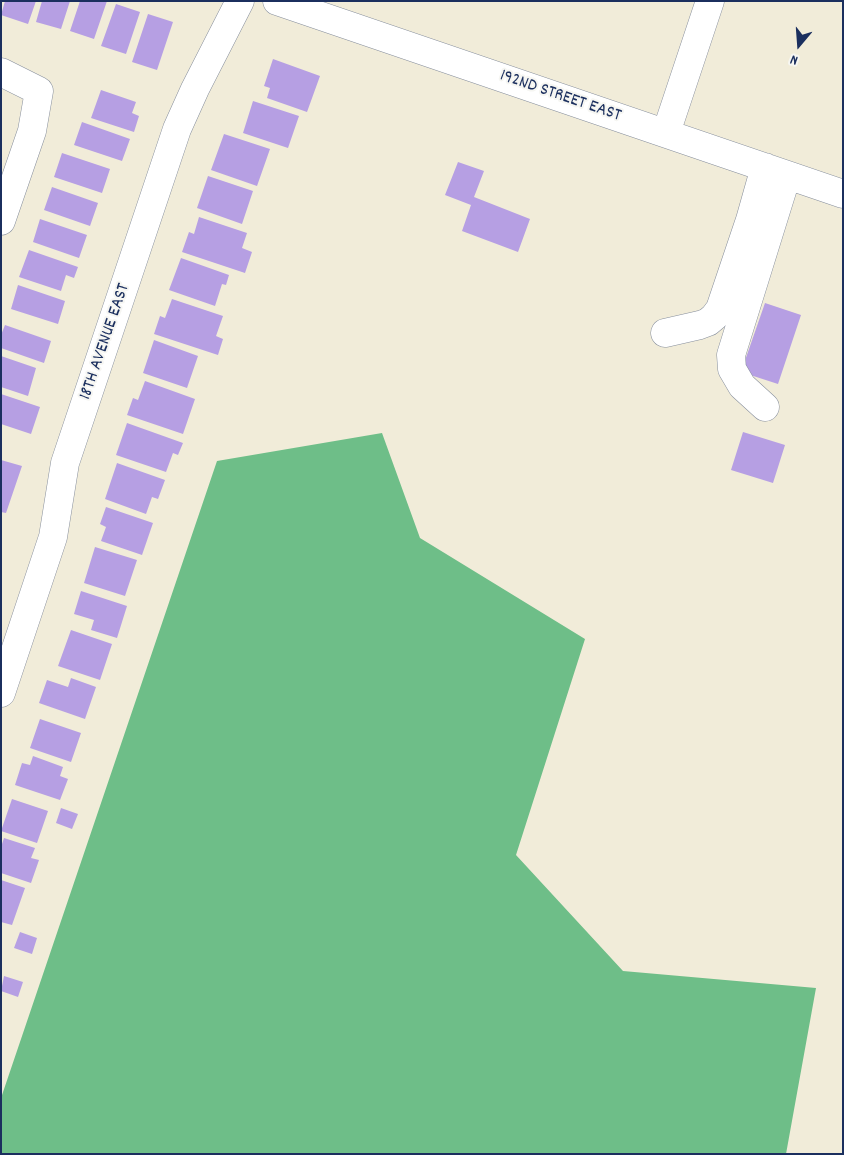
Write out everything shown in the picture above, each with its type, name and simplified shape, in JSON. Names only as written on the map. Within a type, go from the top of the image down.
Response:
[{"type":"street","name":"18TH AVENUE EAST","points":[[1,693],[8,651],[53,537],[65,462],[177,129],[195,89],[240,1]]},
{"type":"street","name":"192ND STREET EAST","points":[[276,1],[843,194]]},
{"type":"street","points":[[666,133],[710,1]]},
{"type":"street","points":[[1,72],[39,91],[32,131],[1,221]]},
{"type":"street","points":[[665,333],[708,322],[720,309],[750,220],[776,171]]},
{"type":"street","points":[[764,407],[742,386],[732,368],[731,355],[776,171]]},
{"type":"green space","points":[[382,433],[420,538],[585,639],[516,855],[623,971],[816,988],[786,1154],[1,1154],[1,1098],[217,461]]},
{"type":"building","points":[[5,1],[36,1],[28,24],[1,15]]},
{"type":"building","points":[[42,1],[70,1],[61,29],[36,22]]},
{"type":"building","points":[[80,1],[107,1],[94,39],[70,31]]},
{"type":"building","points":[[116,4],[140,12],[126,54],[101,46]]},
{"type":"building","points":[[148,14],[173,22],[157,70],[132,62]]},
{"type":"building","points":[[273,59],[320,76],[307,112],[267,98],[270,88],[264,86]]},
{"type":"building","points":[[101,90],[136,102],[132,113],[139,116],[134,132],[91,118]]},
{"type":"building","points":[[253,101],[299,116],[288,148],[243,133]]},
{"type":"building","points":[[82,122],[130,139],[122,161],[74,145]]},
{"type":"building","points":[[224,134],[270,149],[257,186],[211,170]]},
{"type":"building","points":[[62,153],[110,169],[102,193],[54,177]]},
{"type":"building","points":[[458,162],[484,171],[474,197],[530,219],[518,252],[462,231],[471,205],[445,195]]},
{"type":"building","points":[[208,176],[253,191],[242,224],[197,208]]},
{"type":"building","points":[[52,187],[98,203],[90,226],[44,210]]},
{"type":"building","points":[[199,217],[247,233],[242,248],[252,252],[245,273],[182,252],[189,232],[194,234]]},
{"type":"building","points":[[40,219],[87,235],[79,258],[33,242]]},
{"type":"building","points":[[29,250],[78,267],[74,278],[66,275],[61,291],[19,277]]},
{"type":"building","points":[[181,258],[229,275],[226,285],[222,284],[215,306],[169,290]]},
{"type":"building","points":[[18,285],[65,301],[58,324],[11,309]]},
{"type":"building","points":[[172,299],[223,316],[216,336],[223,339],[218,355],[154,334],[160,316],[165,318]]},
{"type":"building","points":[[765,303],[801,315],[778,384],[741,372]]},
{"type":"building","points":[[5,325],[51,341],[44,363],[1,348],[1,335]]},
{"type":"building","points":[[154,340],[198,356],[187,388],[143,373]]},
{"type":"building","points":[[1,356],[36,368],[28,396],[1,387]]},
{"type":"building","points":[[145,381],[195,399],[183,434],[127,415],[133,398],[138,400]]},
{"type":"building","points":[[1,394],[40,407],[31,434],[1,424]]},
{"type":"building","points":[[127,423],[183,443],[178,455],[173,453],[166,472],[116,455]]},
{"type":"building","points":[[743,432],[785,445],[773,483],[731,470]]},
{"type":"building","points":[[1,460],[22,466],[6,513],[1,512]]},
{"type":"building","points":[[117,463],[165,480],[158,499],[152,497],[146,514],[105,499]]},
{"type":"building","points":[[106,507],[153,523],[142,555],[101,541],[106,527],[100,524]]},
{"type":"building","points":[[95,547],[137,560],[125,596],[84,583]]},
{"type":"building","points":[[81,591],[127,606],[117,638],[91,630],[94,620],[74,614]]},
{"type":"building","points":[[71,630],[112,644],[100,680],[58,666]]},
{"type":"building","points":[[71,678],[96,687],[85,719],[39,703],[47,680],[68,687]]},
{"type":"building","points":[[40,719],[81,733],[71,762],[30,748]]},
{"type":"building","points":[[33,756],[63,767],[60,776],[68,779],[60,800],[15,785],[22,763],[30,765]]},
{"type":"building","points":[[12,799],[48,811],[37,843],[1,831]]},
{"type":"building","points":[[61,808],[78,814],[72,829],[56,823]]},
{"type":"building","points":[[4,838],[35,848],[31,858],[39,860],[31,883],[1,873],[1,847]]},
{"type":"building","points":[[1,880],[25,888],[12,925],[1,922]]},
{"type":"building","points":[[20,932],[37,938],[32,954],[14,948]]},
{"type":"building","points":[[4,976],[23,982],[18,997],[1,991]]}]
